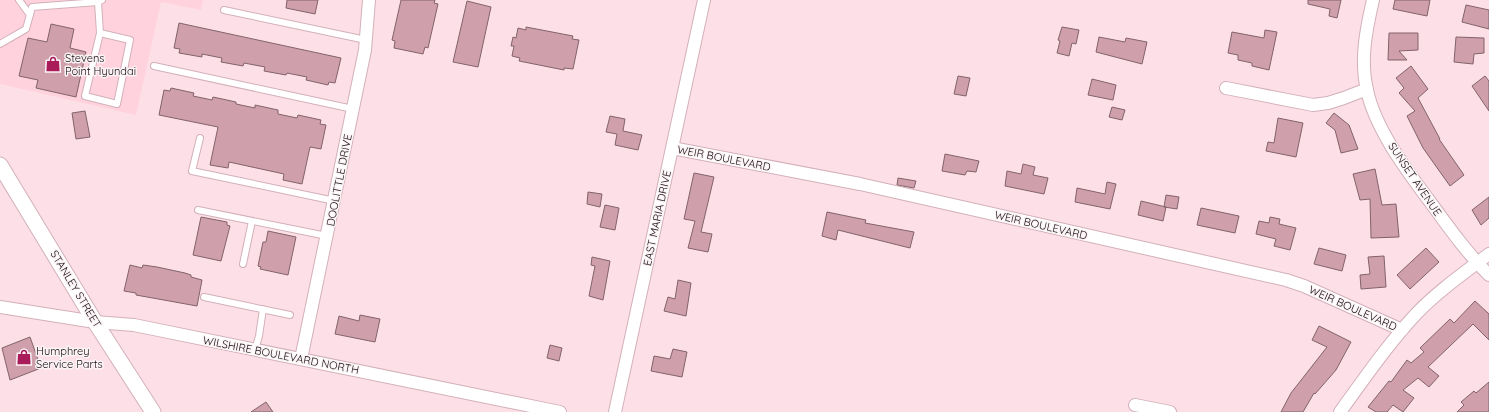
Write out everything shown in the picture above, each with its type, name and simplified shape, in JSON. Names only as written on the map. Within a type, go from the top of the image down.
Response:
[{"type":"street","name":"DOOLITTLE DRIVE","points":[[301,359],[353,109],[366,40],[369,0]]},
{"type":"street","name":"EAST MARIA DRIVE","points":[[615,412],[704,0]]},
{"type":"street","name":"SUNSET AVENUE","points":[[1373,0],[1366,30],[1364,66],[1366,90],[1375,116],[1401,162],[1443,220],[1477,263],[1489,275]]},
{"type":"street","points":[[1226,88],[1313,105],[1339,100],[1366,90]]},
{"type":"street","name":"WEIR BOULEVARD","points":[[672,148],[860,184],[1286,280],[1304,286],[1402,330]]},
{"type":"street","name":"STANLEY STREET","points":[[0,165],[153,412]]},
{"type":"street","points":[[1340,412],[1402,330],[1438,293],[1489,254]]},
{"type":"street","name":"WILSHIRE BOULEVARD NORTH","points":[[0,307],[96,322],[134,325],[560,412]]},
{"type":"street","points":[[1135,404],[1170,412]]},
{"type":"lane","points":[[19,0],[30,15]]},
{"type":"lane","points":[[0,44],[26,29],[32,7],[100,1],[100,33],[86,96],[117,104],[130,40],[100,33]]},
{"type":"lane","points":[[224,10],[366,40]]},
{"type":"lane","points":[[154,66],[353,109]]},
{"type":"lane","points":[[200,138],[192,171],[335,201]]},
{"type":"lane","points":[[198,210],[327,236]]},
{"type":"lane","points":[[243,264],[252,221]]},
{"type":"lane","points":[[204,296],[290,315]]},
{"type":"lane","points":[[255,350],[259,336],[263,309]]},
{"type":"shaded area","points":[[0,0],[203,0],[201,10],[161,2],[136,115],[0,84]]},
{"type":"building","points":[[287,0],[318,0],[315,14],[286,8]]},
{"type":"building","points":[[401,0],[435,0],[434,3],[438,4],[428,48],[425,47],[423,54],[394,48],[395,41],[392,40]]},
{"type":"building","points":[[1308,0],[1341,0],[1337,18],[1329,16],[1330,9],[1308,4]]},
{"type":"building","points":[[1395,0],[1430,0],[1427,16],[1393,9]]},
{"type":"building","points":[[467,1],[491,7],[478,67],[453,62]]},
{"type":"building","points":[[1466,5],[1489,10],[1489,29],[1462,22]]},
{"type":"building","points":[[179,23],[341,58],[335,83],[329,82],[328,85],[306,80],[307,77],[264,71],[265,67],[244,63],[243,66],[221,62],[222,58],[202,54],[202,57],[179,53],[180,49],[174,48]]},
{"type":"building","name":"Stevens Point Hyundai","points":[[51,24],[74,29],[70,48],[86,52],[76,97],[36,88],[38,80],[19,76],[28,38],[47,42]]},
{"type":"building","points":[[526,27],[573,36],[572,39],[579,40],[573,69],[564,68],[564,70],[519,61],[520,58],[512,56],[514,46],[511,46],[513,37],[516,38],[518,28],[526,30]]},
{"type":"building","points":[[1062,27],[1079,30],[1076,44],[1072,43],[1069,56],[1057,53],[1060,41],[1058,40]]},
{"type":"building","points":[[1265,30],[1277,32],[1269,70],[1252,66],[1252,63],[1238,60],[1238,55],[1228,53],[1232,32],[1264,38]]},
{"type":"building","points":[[1389,33],[1418,33],[1418,50],[1399,51],[1407,60],[1388,60]]},
{"type":"building","points":[[1099,37],[1125,42],[1126,38],[1147,42],[1142,64],[1096,52]]},
{"type":"building","points":[[1456,37],[1484,38],[1484,53],[1474,54],[1473,64],[1454,62]]},
{"type":"building","points":[[1411,66],[1428,89],[1418,98],[1439,139],[1464,175],[1450,186],[1423,148],[1407,116],[1415,111],[1399,93],[1404,88],[1396,78]]},
{"type":"building","points":[[958,76],[970,78],[966,96],[954,94]]},
{"type":"building","points":[[1485,76],[1489,81],[1489,111],[1472,86]]},
{"type":"building","points":[[1092,79],[1116,85],[1113,100],[1088,95]]},
{"type":"building","points":[[171,88],[194,93],[193,96],[212,100],[213,97],[255,108],[255,105],[278,110],[278,114],[297,118],[298,115],[321,120],[320,124],[326,125],[321,149],[310,147],[302,184],[283,180],[284,174],[229,162],[228,168],[210,165],[218,127],[159,115],[164,90],[170,91]]},
{"type":"building","points":[[1112,107],[1125,110],[1122,120],[1109,117]]},
{"type":"building","points":[[85,111],[90,137],[76,139],[72,113]]},
{"type":"building","points":[[1334,113],[1349,125],[1358,149],[1341,153],[1335,130],[1326,123]]},
{"type":"building","points":[[610,116],[625,119],[623,131],[642,135],[638,150],[615,145],[617,134],[606,132]]},
{"type":"building","points":[[1278,118],[1303,123],[1296,157],[1266,151],[1268,142],[1274,143]]},
{"type":"building","points":[[945,154],[979,161],[976,172],[967,171],[965,175],[942,171]]},
{"type":"building","points":[[1023,164],[1035,167],[1033,175],[1048,178],[1044,194],[1005,186],[1007,171],[1021,174]]},
{"type":"building","points":[[1375,169],[1382,205],[1396,204],[1399,237],[1371,238],[1370,199],[1360,200],[1353,174]]},
{"type":"building","points":[[694,173],[714,177],[701,232],[712,234],[708,252],[688,248],[695,221],[684,219]]},
{"type":"building","points":[[898,178],[916,181],[914,188],[897,185]]},
{"type":"building","points":[[1107,182],[1116,184],[1110,209],[1075,202],[1077,188],[1105,194]]},
{"type":"building","points":[[588,192],[602,194],[600,207],[587,204]]},
{"type":"building","points":[[1166,195],[1179,197],[1177,209],[1164,207]]},
{"type":"building","points":[[1489,197],[1489,218],[1481,225],[1472,210]]},
{"type":"building","points":[[1141,201],[1166,207],[1163,221],[1138,215]]},
{"type":"building","points":[[605,205],[619,208],[615,230],[600,227]]},
{"type":"building","points":[[1201,208],[1239,216],[1235,233],[1197,225]]},
{"type":"building","points":[[827,212],[866,220],[865,223],[914,232],[910,248],[838,230],[836,240],[822,236]]},
{"type":"building","points":[[201,217],[227,222],[227,225],[230,226],[221,261],[193,255]]},
{"type":"building","points":[[1270,217],[1280,219],[1279,224],[1296,228],[1290,250],[1274,246],[1276,239],[1256,234],[1259,221],[1269,223]]},
{"type":"building","points":[[268,231],[296,237],[288,275],[260,269],[261,267],[258,266],[263,242],[266,242]]},
{"type":"building","points":[[1319,248],[1346,255],[1342,271],[1314,264]]},
{"type":"building","points":[[1426,248],[1439,262],[1410,289],[1397,275]]},
{"type":"building","points":[[1384,256],[1386,287],[1361,289],[1360,275],[1370,274],[1368,257]]},
{"type":"building","points":[[592,257],[610,261],[603,300],[589,296],[595,266],[591,265]]},
{"type":"building","points":[[130,265],[142,268],[143,265],[157,267],[185,273],[191,275],[191,277],[202,280],[197,306],[136,295],[136,293],[124,291]]},
{"type":"building","points":[[678,280],[691,283],[686,316],[664,311],[668,297],[675,299]]},
{"type":"building","points":[[1475,301],[1489,314],[1489,340],[1473,324],[1428,367],[1439,376],[1429,387],[1418,378],[1403,390],[1414,398],[1403,412],[1393,405],[1387,412],[1376,412],[1368,407],[1389,381],[1391,382],[1407,360],[1411,363],[1424,352],[1420,348],[1450,319],[1454,323]]},
{"type":"building","points":[[360,315],[380,319],[375,342],[335,334],[339,316],[359,321]]},
{"type":"building","points":[[1319,326],[1351,342],[1336,370],[1315,394],[1314,393],[1303,412],[1281,412],[1291,393],[1327,347],[1312,340]]},
{"type":"building","name":"Humphrey Service Parts","points":[[30,337],[41,368],[10,380],[2,348]]},
{"type":"building","points":[[550,345],[562,348],[559,361],[547,358]]},
{"type":"building","points":[[673,349],[687,352],[682,377],[651,371],[654,356],[670,359]]},
{"type":"building","points":[[1489,382],[1489,412],[1457,412],[1464,405],[1461,402],[1474,391],[1476,393]]},
{"type":"building","points":[[266,402],[273,412],[251,412]]},
{"type":"place","name":"Stevens Point Hyundai","points":[[53,64]]},
{"type":"place","name":"Humphrey Service Parts","points":[[24,357]]}]
